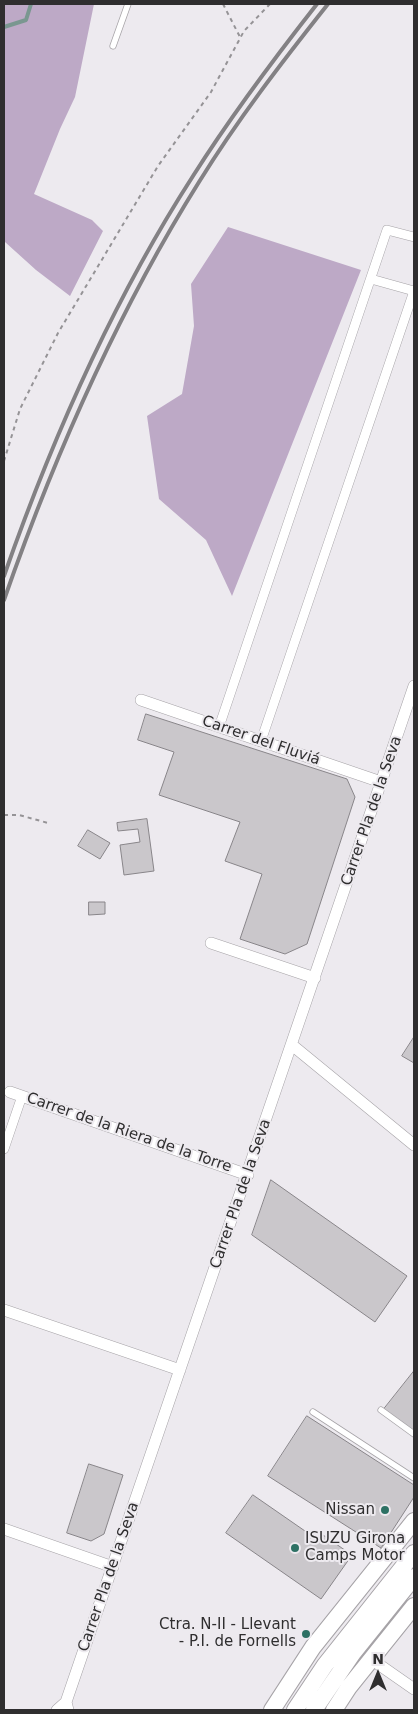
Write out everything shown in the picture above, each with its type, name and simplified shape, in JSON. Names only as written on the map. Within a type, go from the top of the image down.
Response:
[{"type":"main road","points":[[272,1710],[313,1647],[414,1521]]},
{"type":"main road","points":[[295,1710],[325,1665],[414,1552]]},
{"type":"main road","points":[[314,1710],[353,1653],[414,1577]]},
{"type":"main road","points":[[334,1710],[349,1687],[414,1606]]},
{"type":"street","points":[[219,727],[388,230],[414,237]]},
{"type":"street","points":[[260,741],[414,291],[371,279]]},
{"type":"street","name":"Carrer Pla de la Seva","points":[[57,1710],[67,1706],[414,686]]},
{"type":"street","name":"Carrer del Fluviá","points":[[141,700],[382,782]]},
{"type":"street","points":[[211,943],[315,978]]},
{"type":"street","points":[[292,1045],[414,1145]]},
{"type":"street","name":"Carrer de la Riera de la Torre","points":[[10,1092],[248,1175]]},
{"type":"street","points":[[4,1150],[22,1096]]},
{"type":"street","points":[[4,1310],[180,1370]]},
{"type":"street","points":[[4,1529],[113,1567]]},
{"type":"street","points":[[371,1659],[414,1690]]},
{"type":"lane","points":[[113,46],[128,4]]},
{"type":"lane","points":[[382,1410],[414,1434]]},
{"type":"lane","points":[[312,1412],[414,1478]]},
{"type":"path","points":[[223,4],[240,38]]},
{"type":"path","points":[[4,461],[20,409],[58,333],[158,166],[210,92],[244,31],[270,4]]},
{"type":"path","points":[[4,816],[19,816],[48,824]]},
{"type":"shaded area","points":[[4,4],[94,4],[75,97],[34,194],[92,220],[103,231],[70,296],[4,243]]},
{"type":"shaded area","points":[[228,227],[361,270],[232,596],[206,540],[159,499],[147,416],[182,394],[194,326],[191,284]]},
{"type":"building","points":[[146,714],[347,779],[355,797],[307,944],[285,954],[240,939],[262,874],[225,861],[240,822],[159,795],[174,752],[138,740]]},
{"type":"building","points":[[147,819],[154,871],[124,875],[120,845],[140,842],[138,829],[118,831],[117,823]]},
{"type":"building","points":[[88,830],[110,843],[100,859],[78,846]]},
{"type":"building","points":[[89,902],[105,902],[105,914],[89,915]]},
{"type":"building","points":[[414,1037],[414,1063],[402,1056]]},
{"type":"building","points":[[271,1180],[407,1276],[375,1322],[252,1235]]},
{"type":"building","points":[[414,1371],[414,1432],[384,1409]]},
{"type":"building","points":[[307,1416],[414,1485],[414,1497],[381,1548],[268,1476]]},
{"type":"building","points":[[89,1464],[123,1475],[104,1534],[91,1541],[67,1533]]},
{"type":"building","name":"ISUZU Girona Camps Motor","points":[[253,1495],[318,1540],[323,1535],[352,1555],[321,1599],[226,1533]]},
{"type":"waterway","points":[[4,27],[26,20],[31,4]]},
{"type":"railway","points":[[4,576],[64,421],[111,320],[137,271],[164,223],[222,132],[268,67],[317,4]]},
{"type":"railway","points":[[4,600],[66,438],[141,282],[199,182],[229,136],[277,69],[328,4]]},
{"type":"place","name":"Nissan","points":[[385,1510]]},
{"type":"place","name":"ISUZU Girona Camps Motor","points":[[295,1548]]},
{"type":"place","name":"Ctra. N-II - Llevant - P.I. de Fornells","points":[[306,1634]]}]
